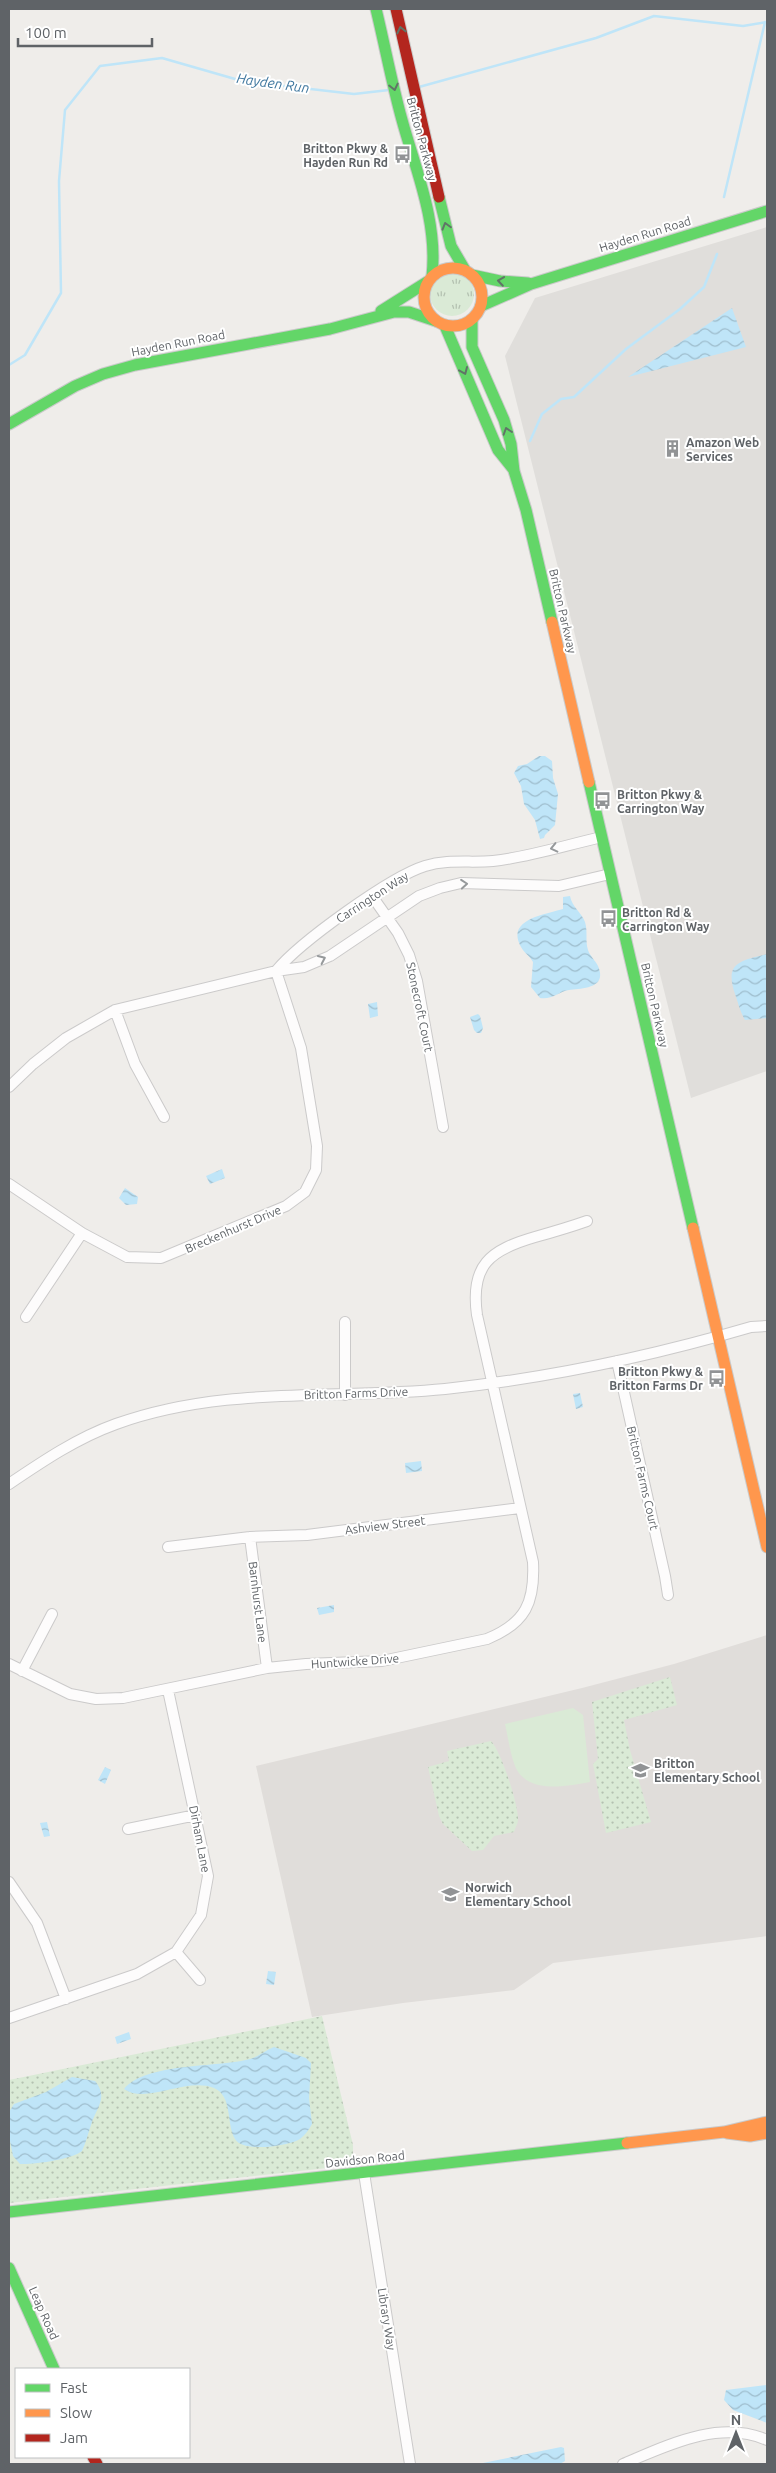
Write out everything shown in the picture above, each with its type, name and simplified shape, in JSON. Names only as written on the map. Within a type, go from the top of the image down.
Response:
[{"type":"main road","name":"Britton Parkway","points":[[376,9],[401,118],[433,234],[435,261],[430,279]]},
{"type":"main road","name":"Britton Parkway","points":[[396,9],[418,114],[451,246],[469,272]]},
{"type":"main road","name":"Hayden Run Road","points":[[481,306],[531,284],[767,211]]},
{"type":"main road","points":[[448,268],[469,272],[482,289],[481,306],[472,320],[454,327],[440,324],[430,316],[423,299],[430,279],[448,268]]},
{"type":"main road","name":"Hayden Run Road","points":[[469,272],[500,281],[531,284]]},
{"type":"main road","name":"Hayden Run Road","points":[[364,320],[430,279]]},
{"type":"main road","name":"Hayden Run Road","points":[[9,424],[75,386],[118,369],[330,329],[381,314],[407,311],[440,324]]},
{"type":"main road","name":"Britton Parkway","points":[[472,320],[472,347],[504,420],[512,444],[514,471],[526,510],[767,1547]]},
{"type":"main road","name":"Britton Parkway","points":[[440,324],[498,450],[514,471]]},
{"type":"main road","name":"Davidson Road","points":[[9,2212],[724,2132],[747,2124],[767,2122]]},
{"type":"main road","name":"Davidson Road","points":[[724,2132],[750,2136],[767,2133]]},
{"type":"main road","name":"Leap Road","points":[[9,2268],[54,2368]]},
{"type":"street","name":"Carrington Way","points":[[276,971],[287,957],[372,896],[405,874],[424,866],[446,861],[492,861],[602,837]]},
{"type":"street","name":"Carrington Way","points":[[9,1087],[33,1064],[66,1038],[115,1010],[276,971],[304,967],[330,956],[419,896],[461,883],[559,886],[610,874]]},
{"type":"street","name":"Stonecroft Court","points":[[372,896],[387,917],[409,955],[417,981],[443,1127]]},
{"type":"street","name":"Breckenhurst Drive","points":[[9,1184],[82,1233],[127,1256],[161,1258],[286,1206],[305,1192],[316,1170],[318,1146],[301,1048],[276,971]]},
{"type":"street","points":[[115,1010],[135,1064],[164,1117]]},
{"type":"street","name":"Huntwicke Drive","points":[[9,1664],[70,1694],[96,1698],[123,1698],[267,1668],[306,1664],[382,1661],[478,1641],[504,1632],[516,1623],[526,1610],[532,1595],[533,1562],[474,1298],[481,1269],[489,1257],[502,1248],[587,1221]]},
{"type":"street","points":[[26,1317],[82,1233]]},
{"type":"street","points":[[344,1395],[345,1322]]},
{"type":"street","name":"Britton Farms Drive","points":[[9,1484],[56,1452],[115,1425],[156,1412],[214,1400],[281,1394],[344,1395],[444,1389],[492,1383],[617,1360],[718,1337],[751,1327],[767,1326]]},
{"type":"street","name":"Britton Farms Court","points":[[617,1360],[666,1576],[668,1595]]},
{"type":"street","name":"Ashview Street","points":[[168,1547],[250,1537],[307,1535],[520,1508]]},
{"type":"street","name":"Barnhurst Lane","points":[[250,1537],[267,1668]]},
{"type":"street","points":[[22,1671],[52,1614]]},
{"type":"street","name":"Dirham Lane","points":[[9,2018],[137,1974],[176,1952],[201,1915],[208,1876],[168,1690]]},
{"type":"street","points":[[128,1829],[196,1815]]},
{"type":"street","points":[[9,1882],[38,1923],[66,1999]]},
{"type":"street","points":[[176,1952],[200,1980]]},
{"type":"street","name":"Library Way","points":[[364,2173],[410,2464]]},
{"type":"street","points":[[623,2464],[660,2448],[723,2432],[746,2432],[767,2440]]},
{"type":"shaded area","points":[[767,227],[767,1071],[691,1098],[505,356],[535,298]]},
{"type":"shaded area","name":"Norwich Elementary School","points":[[767,1635],[767,1936],[553,1963],[514,1990],[403,2003],[312,2017],[256,1766],[582,1688],[674,1664]]},
{"type":"green space","points":[[452,272],[464,276],[470,282],[474,294],[470,306],[464,312],[452,316],[440,312],[434,306],[430,294],[434,282],[440,276]]},
{"type":"green space","points":[[670,1677],[677,1705],[624,1720],[630,1750],[651,1822],[606,1833],[593,1764],[598,1759],[592,1702]]},
{"type":"green space","points":[[573,1708],[583,1715],[590,1782],[548,1786],[538,1785],[529,1781],[521,1775],[515,1766],[505,1724]]},
{"type":"green space","points":[[491,1741],[500,1756],[509,1779],[516,1803],[518,1822],[514,1832],[494,1836],[483,1850],[472,1851],[443,1824],[439,1816],[428,1767],[449,1761],[447,1751]]},
{"type":"green space","points":[[322,2016],[353,2145],[353,2156],[346,2163],[336,2167],[9,2203],[9,2080]]},
{"type":"water","points":[[732,308],[746,347],[628,377]]},
{"type":"water","points":[[539,756],[545,756],[552,761],[553,778],[558,794],[555,825],[544,838],[540,839],[535,820],[524,804],[521,786],[514,773],[518,766],[527,764]]},
{"type":"water","points":[[570,896],[585,922],[587,947],[598,966],[599,979],[592,986],[586,988],[565,991],[548,998],[540,998],[531,987],[533,962],[521,947],[518,938],[519,930],[530,919],[563,909],[563,897]]},
{"type":"water","points":[[767,954],[767,1018],[745,1020],[732,983],[733,969],[743,961]]},
{"type":"water","points":[[377,1002],[378,1016],[370,1018],[368,1004]]},
{"type":"water","points":[[478,1014],[483,1028],[481,1033],[477,1033],[474,1030],[470,1017]]},
{"type":"water","points":[[222,1169],[225,1178],[210,1184],[206,1176]]},
{"type":"water","points":[[125,1188],[138,1197],[137,1204],[126,1205],[119,1198]]},
{"type":"water","points":[[580,1393],[583,1407],[576,1409],[573,1394]]},
{"type":"water","points":[[421,1461],[422,1471],[406,1473],[405,1463]]},
{"type":"water","points":[[334,1605],[334,1612],[319,1615],[317,1608]]},
{"type":"water","points":[[105,1767],[111,1770],[105,1784],[98,1780]]},
{"type":"water","points":[[47,1822],[50,1836],[44,1837],[40,1823]]},
{"type":"water","points":[[268,1971],[276,1972],[274,1985],[266,1984]]},
{"type":"water","points":[[129,2032],[131,2039],[117,2044],[115,2037]]},
{"type":"water","points":[[274,2047],[306,2058],[311,2063],[309,2098],[312,2124],[300,2139],[294,2142],[266,2147],[247,2146],[240,2143],[232,2133],[224,2097],[214,2088],[191,2086],[143,2094],[133,2093],[124,2089],[135,2080],[149,2074],[183,2067],[250,2059]]},
{"type":"water","points":[[72,2077],[95,2081],[101,2093],[100,2103],[82,2151],[70,2157],[52,2161],[20,2164],[13,2156],[9,2136],[9,2112],[14,2104],[46,2092]]},
{"type":"water","points":[[767,2385],[767,2423],[733,2410],[724,2400],[726,2390]]},
{"type":"water","points":[[561,2447],[564,2448],[565,2461],[560,2464],[478,2464]]},
{"type":"waterway","name":"Hayden Run","points":[[419,87],[596,38],[654,16],[743,26],[767,22]]},
{"type":"waterway","points":[[724,197],[765,22]]},
{"type":"waterway","name":"Hayden Run","points":[[9,365],[25,355],[61,293],[59,181],[65,110],[100,66],[162,58],[242,81],[354,94],[389,90]]},
{"type":"waterway","points":[[530,441],[542,414],[561,399],[574,397],[626,349],[680,309],[704,287],[717,254]]},
{"type":"traffic: fast","points":[[376,9],[398,106],[429,216],[432,236],[432,276]]},
{"type":"traffic: fast","points":[[439,197],[451,246],[465,270]]},
{"type":"traffic: fast","points":[[481,306],[531,284],[767,211]]},
{"type":"traffic: fast","points":[[472,275],[500,281],[528,283]]},
{"type":"traffic: fast","points":[[381,311],[427,282]]},
{"type":"traffic: fast","points":[[9,424],[75,386],[103,374],[135,365],[330,329],[394,312],[409,312],[436,321]]},
{"type":"traffic: fast","points":[[472,320],[472,347],[504,420],[511,444],[514,471],[526,510],[552,622]]},
{"type":"traffic: fast","points":[[445,326],[498,450],[514,470]]},
{"type":"traffic: fast","points":[[589,782],[693,1228]]},
{"type":"traffic: fast","points":[[9,2212],[627,2143]]},
{"type":"traffic: fast","points":[[9,2268],[54,2368]]},
{"type":"traffic: slow","points":[[447,268],[459,268],[469,272],[478,281],[482,297],[482,303],[474,318],[459,326],[447,326],[437,322],[428,313],[424,303],[424,291],[428,281],[437,272],[447,268]]},
{"type":"traffic: slow","points":[[552,622],[589,782]]},
{"type":"traffic: slow","points":[[693,1228],[767,1547]]},
{"type":"traffic: slow","points":[[627,2143],[724,2132],[767,2122]]},
{"type":"traffic: slow","points":[[727,2133],[750,2136],[767,2133]]},
{"type":"traffic: jam","points":[[396,9],[439,197]]},
{"type":"traffic: jam","points":[[94,2458],[97,2464]]},
{"type":"place","name":"Britton Pkwy & Hayden Run Rd","points":[[402,155]]},
{"type":"place","name":"Amazon Web Services","points":[[672,449]]},
{"type":"place","name":"Britton Pkwy & Carrington Way","points":[[603,801]]},
{"type":"place","name":"Britton Rd & Carrington Way","points":[[608,919]]},
{"type":"place","name":"Britton Pkwy & Britton Farms Dr","points":[[717,1378]]},
{"type":"place","name":"Britton Elementary School","points":[[640,1770]]},
{"type":"place","name":"Norwich Elementary School","points":[[451,1894]]}]
